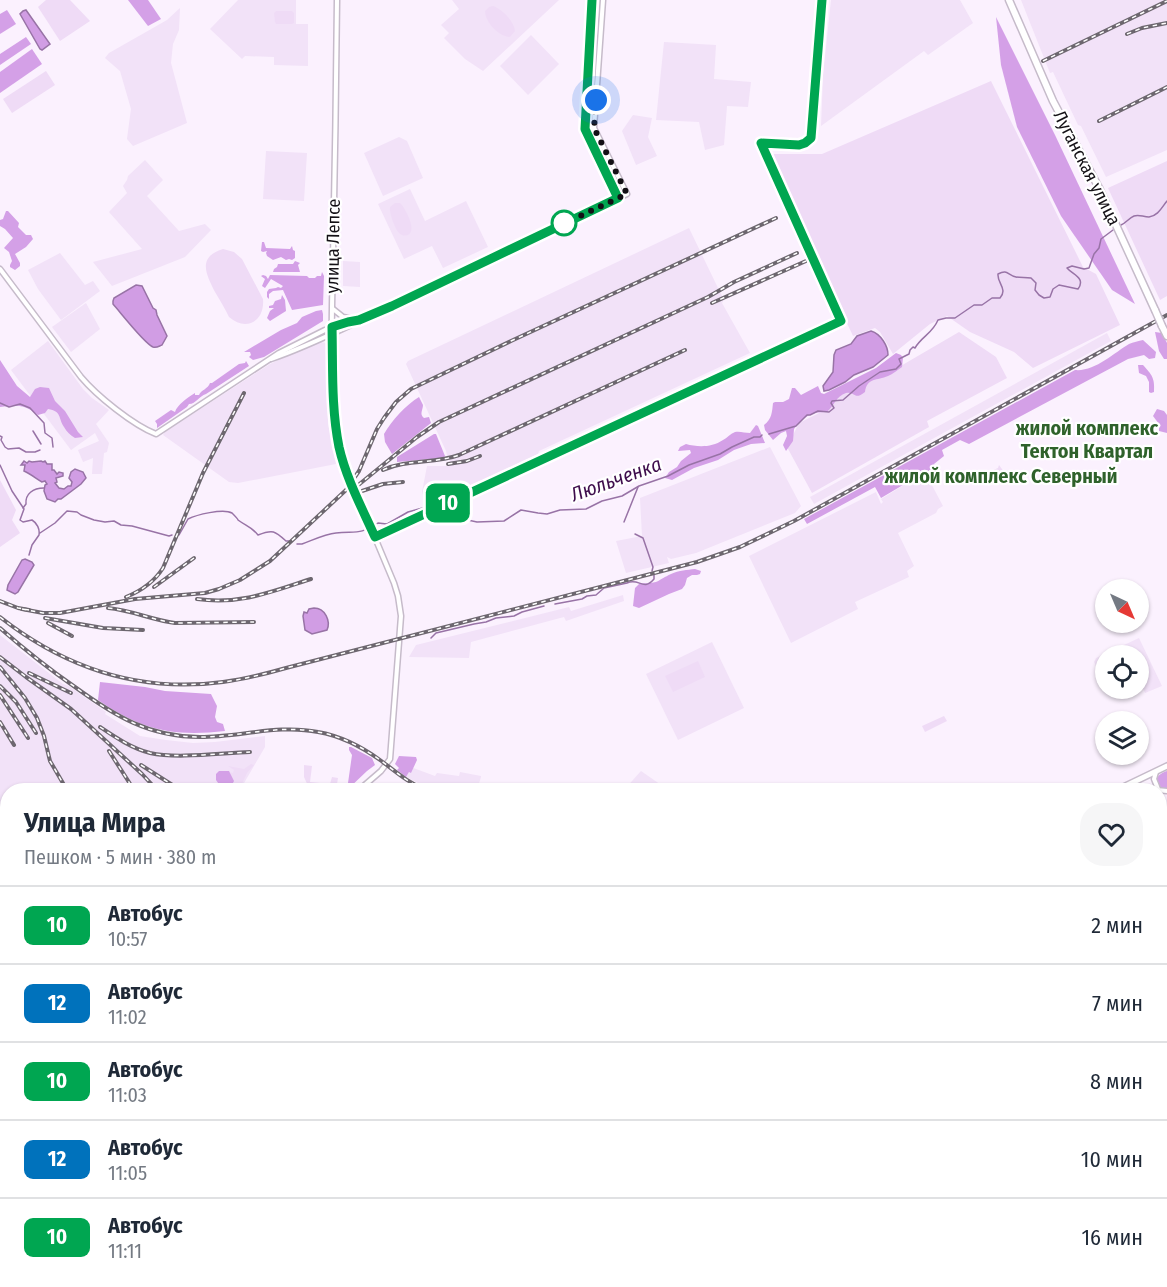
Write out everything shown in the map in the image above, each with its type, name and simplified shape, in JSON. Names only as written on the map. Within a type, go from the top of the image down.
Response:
[{"type":"highway","name":"Луганская улица","points":[[1009,0],[1053,101],[1099,188],[1167,336]]},
{"type":"main road","points":[[1132,783],[1167,766]]},
{"type":"street","name":"улица Лепсе","points":[[338,0],[332,308],[334,403],[339,447],[347,473],[398,596],[401,616],[390,759],[367,783]]},
{"type":"street","points":[[592,0],[585,129],[618,198]]},
{"type":"street","points":[[271,359],[333,334],[627,194],[594,128],[603,0]]},
{"type":"street","points":[[0,269],[91,389],[128,417],[156,434],[279,353],[332,327],[359,320]]},
{"type":"street","points":[[332,308],[343,317],[359,320]]},
{"type":"street","points":[[1156,772],[1154,779],[1156,783]]},
{"type":"shaded area","points":[[46,0],[70,0],[90,21],[60,41],[38,7]]},
{"type":"shaded area","points":[[128,0],[148,0],[161,19],[148,26]]},
{"type":"shaded area","points":[[238,0],[296,0],[296,24],[308,24],[308,66],[274,65],[274,57],[245,56],[242,59],[210,29]]},
{"type":"shaded area","points":[[452,0],[559,0],[483,71],[465,59],[444,38],[449,33],[441,25],[459,9]]},
{"type":"shaded area","points":[[831,0],[960,0],[973,23],[928,55],[924,51],[821,126],[823,75]]},
{"type":"shaded area","points":[[1021,0],[1167,0],[1167,150],[1106,177],[1053,72],[1050,73]]},
{"type":"shaded area","points":[[493,6],[510,19],[515,31],[510,37],[497,32],[487,20],[485,11]]},
{"type":"shaded area","points":[[180,8],[179,30],[173,44],[171,63],[187,123],[133,146],[127,139],[131,109],[120,71],[105,58],[109,53],[167,20]]},
{"type":"shaded area","points":[[7,10],[16,24],[0,34],[0,14]]},
{"type":"shaded area","points":[[26,10],[50,44],[42,50],[20,14]]},
{"type":"shaded area","points":[[292,11],[294,23],[276,24],[274,13]]},
{"type":"shaded area","points":[[996,17],[1135,304],[1112,290],[1061,216],[1017,127],[1001,65]]},
{"type":"shaded area","points":[[531,35],[559,64],[528,95],[500,66]]},
{"type":"shaded area","points":[[26,37],[31,44],[0,65],[0,54]]},
{"type":"shaded area","points":[[591,39],[594,39],[589,124],[587,124]]},
{"type":"shaded area","points":[[595,39],[598,40],[592,125],[590,125]]},
{"type":"shaded area","points":[[664,42],[716,45],[714,79],[751,82],[748,107],[727,106],[724,145],[705,150],[699,122],[656,120]]},
{"type":"shaded area","points":[[32,49],[42,64],[0,93],[0,72]]},
{"type":"shaded area","points":[[46,71],[55,85],[12,113],[3,99]]},
{"type":"shaded area","points":[[991,81],[1083,267],[1096,274],[1120,325],[1033,368],[1014,352],[970,332],[947,316],[930,324],[893,354],[880,332],[875,328],[853,336],[770,154],[822,154]]},
{"type":"shaded area","points":[[633,115],[652,118],[648,137],[657,156],[636,165],[622,131]]},
{"type":"shaded area","points":[[399,137],[407,141],[423,178],[383,196],[364,153]]},
{"type":"shaded area","points":[[266,151],[307,153],[304,201],[263,199]]},
{"type":"shaded area","points":[[145,160],[163,180],[147,196],[179,231],[205,224],[211,230],[185,257],[112,286],[93,262],[142,249],[109,212],[127,193],[123,186],[128,176]]},
{"type":"shaded area","points":[[1167,161],[1167,296],[1160,300],[1108,188]]},
{"type":"shaded area","points":[[410,189],[425,221],[466,201],[488,247],[443,268],[432,246],[404,259],[378,204]]},
{"type":"shaded area","points":[[395,203],[400,203],[408,216],[411,229],[408,235],[400,234],[394,225],[390,207]]},
{"type":"shaded area","points":[[6,211],[19,223],[18,227],[26,235],[31,235],[33,239],[15,254],[20,266],[15,270],[10,267],[12,261],[9,252],[4,248],[13,238],[0,226],[0,220],[3,219]]},
{"type":"shaded area","points":[[689,228],[725,298],[722,303],[750,353],[539,451],[538,454],[485,479],[433,499],[423,495],[427,466],[450,466],[450,460],[448,460],[406,364],[408,361]]},
{"type":"shaded area","points":[[262,242],[266,248],[290,249],[292,246],[295,258],[286,260],[281,257],[273,260],[267,256],[267,251],[261,251]]},
{"type":"shaded area","points":[[223,249],[234,252],[242,259],[263,299],[263,307],[258,318],[248,324],[242,324],[229,317],[207,273],[207,261],[215,252]]},
{"type":"shaded area","points":[[60,253],[85,285],[93,281],[100,291],[61,320],[38,289],[28,270]]},
{"type":"shaded area","points":[[295,261],[300,263],[298,265],[300,272],[273,272],[278,264],[293,264]]},
{"type":"shaded area","points":[[343,261],[360,262],[360,287],[343,286]]},
{"type":"shaded area","points":[[322,272],[324,276],[323,305],[292,310],[283,290],[273,291],[269,294],[269,299],[267,297],[269,289],[283,286],[271,279],[265,288],[262,286],[265,279],[261,276],[263,275],[268,279],[270,275],[315,278],[321,276]]},
{"type":"shaded area","points":[[136,285],[142,286],[167,336],[162,345],[158,347],[153,347],[144,340],[113,304],[114,298]]},
{"type":"shaded area","points":[[282,295],[286,311],[270,321],[267,318],[274,308],[269,308],[269,306],[281,299]]},
{"type":"shaded area","points":[[86,303],[100,329],[71,352],[52,327]]},
{"type":"shaded area","points":[[322,310],[323,321],[264,357],[253,360],[249,357],[250,352],[244,352],[297,323],[302,317]]},
{"type":"shaded area","points":[[871,331],[883,341],[888,355],[873,367],[824,391],[823,386],[833,372],[836,350],[851,344],[857,336]]},
{"type":"shaded area","points":[[959,332],[996,357],[1007,378],[927,421],[929,427],[812,493],[787,447],[799,423],[827,409],[823,397],[899,367]]},
{"type":"shaded area","points":[[1155,332],[1162,333],[1167,343],[1167,359],[1164,359],[1159,351]]},
{"type":"shaded area","points":[[1107,333],[1111,341],[814,504],[810,497]]},
{"type":"shaded area","points":[[1143,340],[1156,352],[1155,358],[1149,359],[1144,355],[1128,359],[969,444],[960,440],[942,450],[944,456],[934,464],[936,469],[916,479],[911,476],[901,479],[903,485],[881,498],[875,487],[807,524],[804,519],[1075,370],[1096,365],[1129,344]]},
{"type":"shaded area","points":[[48,341],[83,389],[109,410],[96,424],[109,443],[107,452],[104,453],[102,474],[92,474],[93,458],[83,462],[78,450],[99,441],[95,433],[71,450],[11,370]]},
{"type":"shaded area","points":[[321,342],[330,347],[328,423],[336,464],[238,483],[229,482],[163,435],[270,364]]},
{"type":"shaded area","points":[[896,353],[903,358],[902,367],[890,375],[870,382],[861,395],[843,394],[827,412],[812,414],[805,418],[794,429],[793,441],[786,451],[783,445],[787,436],[786,431],[773,440],[765,430],[764,425],[770,418],[773,403],[789,399],[792,388],[795,388],[801,395],[818,386],[824,394],[876,368]]},
{"type":"shaded area","points":[[0,360],[17,386],[30,397],[35,389],[49,388],[55,401],[83,437],[75,438],[70,435],[58,413],[52,410],[48,409],[45,413],[38,415],[20,406],[0,407]]},
{"type":"shaded area","points":[[246,361],[249,366],[201,396],[194,403],[189,404],[157,428],[155,421],[171,410],[175,412],[180,404],[189,397],[195,393],[199,395],[210,383]]},
{"type":"shaded area","points":[[1138,365],[1143,365],[1151,374],[1154,392],[1149,392],[1149,382],[1146,376],[1139,373]]},
{"type":"shaded area","points":[[419,397],[423,405],[422,415],[424,418],[429,417],[431,423],[392,454],[385,442],[384,434],[400,413]]},
{"type":"shaded area","points":[[1157,409],[1164,411],[1167,415],[1167,433],[1159,431],[1159,424],[1153,416]]},
{"type":"shaded area","points":[[756,425],[765,443],[751,444],[734,450],[718,460],[694,468],[672,480],[665,478],[691,453],[690,450],[678,451],[680,447],[686,444],[709,446],[735,432],[750,433]]},
{"type":"shaded area","points":[[434,434],[445,456],[443,458],[397,462],[397,457]]},
{"type":"shaded area","points":[[770,447],[801,506],[795,513],[696,553],[671,559],[667,557],[669,563],[626,573],[616,541],[642,536],[640,498]]},
{"type":"shaded area","points":[[24,461],[27,463],[41,461],[52,464],[52,470],[57,474],[63,473],[63,476],[56,478],[55,483],[59,488],[64,489],[71,486],[72,482],[69,478],[75,469],[83,472],[86,478],[61,499],[55,502],[47,499],[44,491],[47,484],[45,481],[42,482],[24,471],[25,465],[21,465]]},
{"type":"shaded area","points":[[999,465],[1007,476],[999,483],[994,482],[989,472],[998,468]]},
{"type":"shaded area","points":[[926,474],[943,506],[936,513],[898,533],[914,566],[907,571],[909,577],[855,602],[858,609],[791,643],[749,556],[876,492],[881,504],[883,502],[881,499],[904,485],[902,481],[912,477],[916,480]]},
{"type":"shaded area","points":[[0,480],[16,510],[12,520],[20,533],[0,547]]},
{"type":"shaded area","points":[[25,559],[34,565],[15,594],[7,590],[8,585],[22,560]]},
{"type":"shaded area","points":[[695,569],[701,571],[700,574],[687,578],[682,589],[639,608],[633,606],[635,588],[640,583],[654,582],[677,572]]},
{"type":"shaded area","points":[[623,595],[624,601],[566,621],[564,617],[471,642],[469,658],[409,657],[416,645],[569,607],[571,611]]},
{"type":"shaded area","points":[[314,608],[324,613],[328,619],[328,626],[327,630],[312,634],[305,630],[303,616],[304,612],[307,613],[309,609]]},
{"type":"shaded area","points":[[0,635],[63,684],[140,736],[193,743],[265,736],[265,747],[244,783],[0,783]]},
{"type":"shaded area","points":[[1139,638],[1142,645],[1124,645]]},
{"type":"shaded area","points":[[712,642],[744,708],[678,740],[646,674]]},
{"type":"shaded area","points":[[1149,659],[1162,686],[1149,691]]},
{"type":"shaded area","points":[[698,661],[705,677],[673,692],[665,676]]},
{"type":"shaded area","points":[[100,682],[165,691],[211,694],[217,706],[215,717],[217,722],[223,724],[225,731],[173,732],[143,725],[98,700]]},
{"type":"shaded area","points":[[944,716],[947,721],[925,732],[922,726]]},
{"type":"shaded area","points":[[351,747],[372,758],[375,765],[354,783],[348,783],[352,755],[349,750]]},
{"type":"shaded area","points":[[399,756],[416,757],[417,760],[411,773],[409,772],[406,777],[397,770],[399,768],[395,764]]},
{"type":"shaded area","points":[[251,764],[254,765],[242,783],[234,783],[230,772],[233,773],[234,770],[228,766],[244,769]]},
{"type":"shaded area","points":[[304,765],[312,766],[310,782],[320,783],[307,783],[304,777]]},
{"type":"shaded area","points":[[408,766],[435,776],[437,773],[459,776],[460,772],[481,777],[479,783],[418,783],[406,777],[409,772]]},
{"type":"shaded area","points":[[219,771],[229,771],[234,781],[233,783],[218,783],[216,774]]},
{"type":"shaded area","points":[[641,771],[658,783],[630,783]]},
{"type":"shaded area","points":[[1167,771],[1167,783],[1157,783],[1156,780]]},
{"type":"shaded area","points":[[332,777],[338,778],[337,783],[330,783]]},
{"type":"waterway","name":"Люльченка","points":[[1121,225],[1134,216],[1155,215],[1167,201]]},
{"type":"waterway","name":"Люльченка","points":[[769,434],[796,426],[807,415],[818,411],[829,412],[834,408],[832,401],[843,400],[880,372],[896,369],[901,364],[899,359],[909,354],[910,350],[915,348],[933,329],[938,320],[955,318],[974,305],[982,305],[992,298],[1000,298],[1003,289],[998,274],[1006,272],[1016,277],[1031,278],[1036,283],[1035,290],[1044,298],[1050,297],[1053,289],[1059,285],[1078,289],[1080,279],[1067,268],[1072,266],[1089,268],[1101,239],[1113,230]]},
{"type":"waterway","points":[[0,403],[9,407],[20,404],[30,408],[44,423],[45,433],[52,438],[53,447]]},
{"type":"waterway","points":[[33,431],[41,444]]},
{"type":"waterway","name":"Люльченка","points":[[297,544],[332,534],[362,531],[378,523],[387,524],[408,512],[426,507],[435,508],[443,516],[477,522],[504,521],[521,510],[547,514],[560,510],[586,509],[602,501],[622,496],[639,486],[668,476],[762,435]]},
{"type":"waterway","points":[[0,436],[8,449],[19,448],[26,452],[40,450]]},
{"type":"waterway","name":"Люльченка","points":[[0,465],[12,491],[24,509],[20,520],[23,522],[32,520],[39,528],[39,535],[29,555]]},
{"type":"waterway","points":[[624,522],[638,487]]},
{"type":"waterway","points":[[23,508],[30,492],[44,488]]},
{"type":"waterway","points":[[40,533],[67,511],[77,512],[94,520],[114,521],[121,525],[172,535]]},
{"type":"waterway","points":[[179,535],[188,519],[222,511],[232,513],[258,535],[274,532],[289,541]]},
{"type":"waterway","points":[[635,534],[643,538],[653,567],[652,571]]},
{"type":"waterway","points":[[555,604],[596,595],[604,588],[631,582],[647,584],[654,579],[654,574]]},
{"type":"waterway","points":[[431,638],[436,633],[496,618],[514,616],[544,606]]},
{"type":"railway","points":[[1043,61],[1167,1]]},
{"type":"railway","points":[[1127,34],[1142,28],[1167,23]]},
{"type":"railway","points":[[1099,121],[1167,87]]},
{"type":"railway","points":[[22,609],[60,613],[135,599],[205,593],[240,580],[270,561],[346,490],[359,471],[384,418],[396,402],[411,389],[776,218]]},
{"type":"railway","points":[[351,491],[439,422],[797,253]]},
{"type":"railway","points":[[712,303],[806,261]]},
{"type":"railway","points":[[0,617],[51,650],[105,673],[162,684],[223,682],[263,674],[697,562],[740,547],[794,521],[1167,315]]},
{"type":"railway","points":[[383,470],[401,464],[440,460],[459,455],[685,350]]},
{"type":"railway","points":[[126,597],[147,586],[163,568],[203,473],[244,393]]},
{"type":"railway","points":[[448,464],[480,456]]},
{"type":"railway","points":[[353,494],[383,484],[403,482]]},
{"type":"railway","points":[[154,587],[194,558]]},
{"type":"railway","points":[[197,599],[241,599],[269,593],[311,579]]},
{"type":"railway","points":[[0,601],[29,610]]},
{"type":"railway","points":[[108,608],[175,623],[254,622]]},
{"type":"railway","points":[[45,618],[103,628],[143,630]]},
{"type":"railway","points":[[48,623],[72,636]]},
{"type":"railway","points":[[0,628],[46,666],[90,697],[133,723],[182,736],[200,737],[289,729],[327,734],[359,746],[412,783]]},
{"type":"railway","points":[[0,657],[71,709],[150,783]]},
{"type":"railway","points":[[0,667],[25,698],[37,718],[50,761],[63,783]]},
{"type":"railway","points":[[29,673],[71,693]]},
{"type":"railway","points":[[0,686],[16,702],[36,733]]},
{"type":"railway","points":[[0,695],[28,738]]},
{"type":"railway","points":[[0,722],[14,745]]},
{"type":"railway","points":[[100,727],[143,751],[161,755],[186,756],[250,752]]},
{"type":"railway","points":[[109,751],[130,783]]},
{"type":"railway","points":[[141,765],[169,783]]},
{"type":"bus line","name":"10","points":[[592,0],[585,129],[618,198],[392,306],[359,320],[332,327],[334,403],[339,447],[347,473],[375,537],[841,321],[761,143],[799,145],[811,138],[822,0]]},
{"type":"district","name":"жилой комплекс Тектон Квартал","points":[[1087,440]]},
{"type":"district","name":"жилой комплекс Северный","points":[[1001,476]]},
{"type":"route","points":[[564,223],[627,194],[594,128],[596,100]]}]
